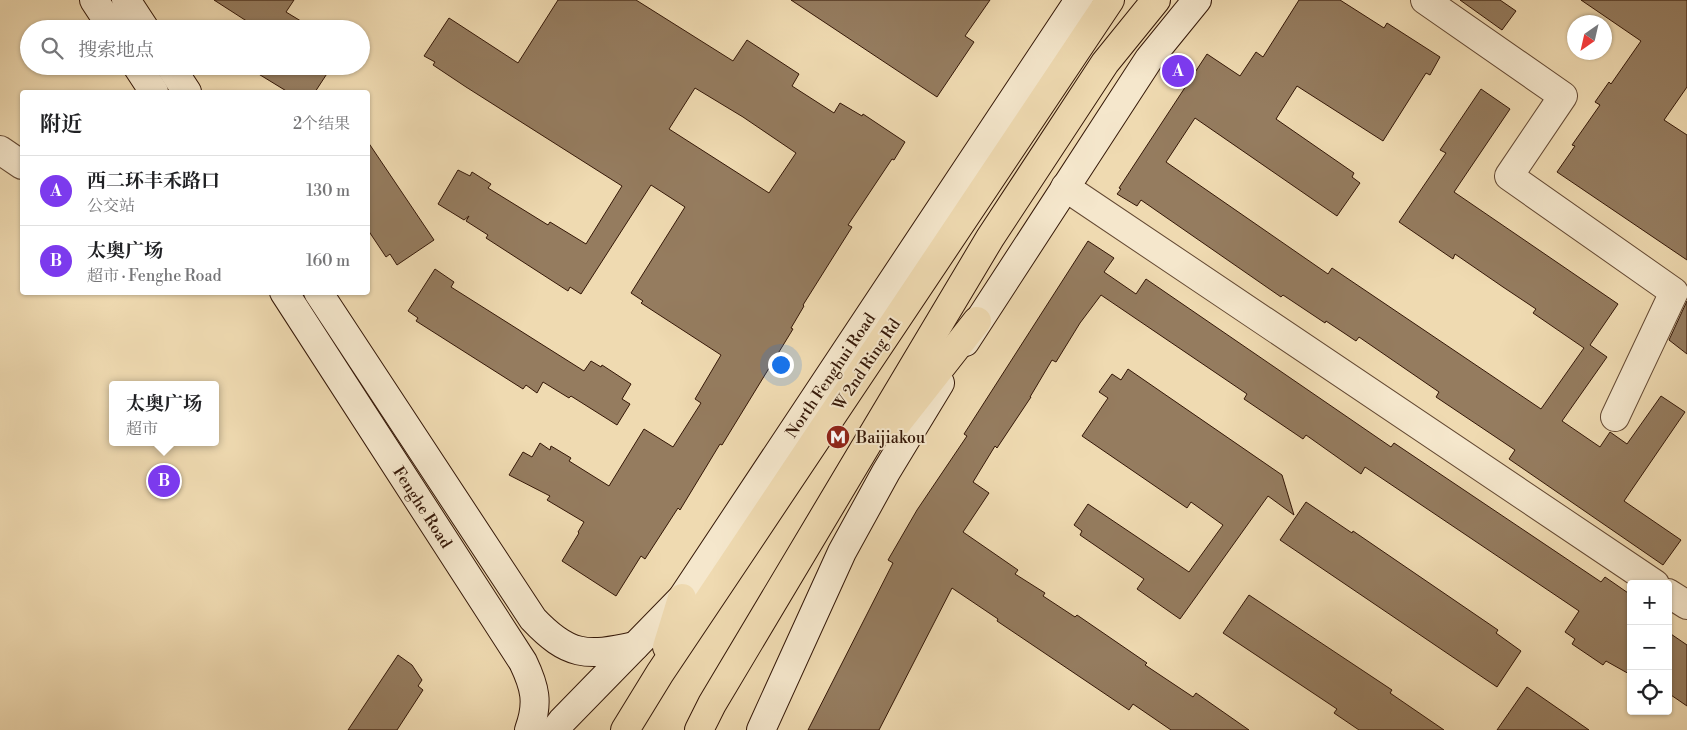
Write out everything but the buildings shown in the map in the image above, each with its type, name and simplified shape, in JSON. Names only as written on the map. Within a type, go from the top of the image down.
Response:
[{"type":"highway","name":"W 2nd Ring Rd","points":[[625,730],[660,673],[1110,0]]},
{"type":"highway","points":[[699,730],[712,704],[990,238],[1105,63],[1156,0]]},
{"type":"highway","points":[[828,510],[977,321]]},
{"type":"highway","points":[[660,673],[682,598]]},
{"type":"main road","points":[[94,0],[107,20]]},
{"type":"main road","points":[[126,0],[139,20]]},
{"type":"main road","name":"North Fenghui Road","points":[[555,730],[682,598],[1079,0]]},
{"type":"main road","points":[[761,730],[842,552],[886,472],[977,321],[1149,59],[1197,0]]},
{"type":"main road","points":[[1424,0],[1563,96],[1509,176],[1674,292],[1615,417]]},
{"type":"main road","points":[[143,75],[153,90]]},
{"type":"main road","points":[[176,75],[186,90]]},
{"type":"main road","points":[[0,150],[20,164]]},
{"type":"main road","points":[[1065,187],[1649,580]]},
{"type":"main road","name":"Fenghe Road","points":[[286,295],[523,662],[533,682],[535,714],[529,730]]},
{"type":"main road","name":"Fenghe Road","points":[[320,295],[533,619],[557,641],[581,652],[605,653],[634,646]]},
{"type":"main road","points":[[1672,595],[1687,605]]},
{"type":"place","name":"西二环丰禾路口","points":[[1178,71]]},
{"type":"place","name":"Baijiakou","points":[[838,437]]},
{"type":"place","name":"太奥广场","points":[[164,481]]}]
